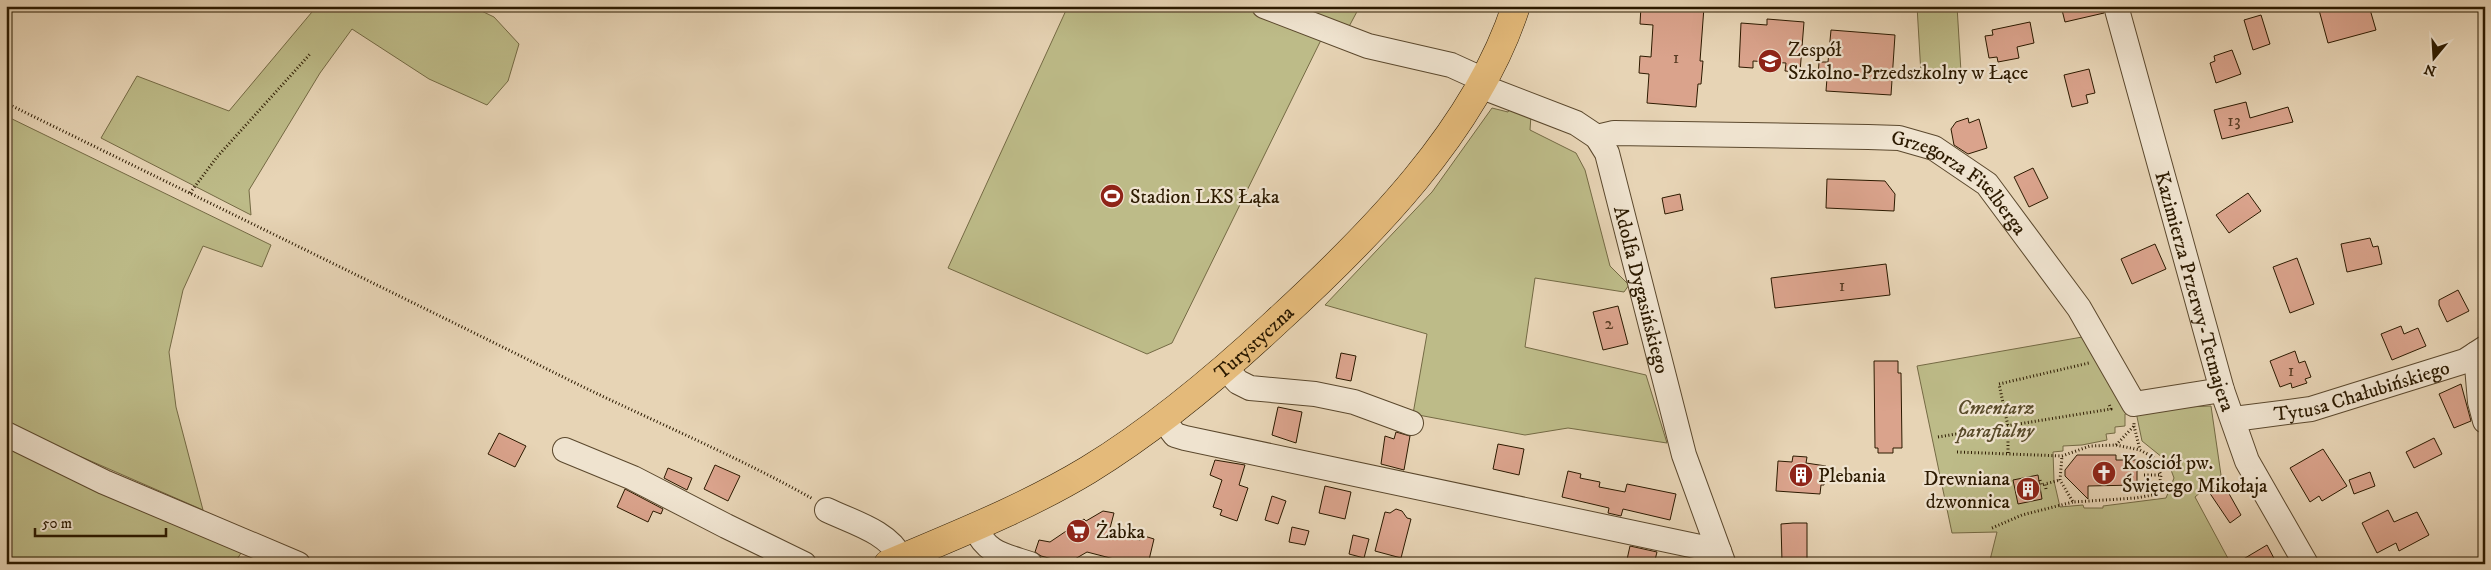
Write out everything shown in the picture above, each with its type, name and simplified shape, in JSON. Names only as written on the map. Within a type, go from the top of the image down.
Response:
[{"type":"main road","name":"Turystyczna","points":[[895,561],[1068,482],[1121,448],[1225,368],[1298,302],[1366,233],[1430,159],[1482,82],[1501,45],[1516,6]]},
{"type":"street","name":"Adolfa Dygasińskiego","points":[[1264,6],[1368,46],[1451,66],[1482,82],[1576,123],[1597,137],[1607,153],[1684,455],[1722,557]]},
{"type":"street","name":"Kazimierza Przerwy-Tetmajera","points":[[2116,6],[2172,203],[2222,390],[2234,419],[2247,461],[2306,564]]},
{"type":"street","name":"Grzegorza Fitelberga","points":[[1597,137],[1614,133],[1900,138],[1934,148],[1987,184],[2079,308],[2134,415]]},
{"type":"street","points":[[2480,351],[2480,402],[2485,421]]},
{"type":"street","name":"Tytusa Chałubińskiego","points":[[2234,419],[2311,409],[2465,361],[2480,351]]},
{"type":"street","points":[[1225,368],[1238,382],[1250,388],[1308,393],[1354,402],[1411,423]]},
{"type":"street","points":[[2134,415],[2222,390]]},
{"type":"street","points":[[1162,418],[1175,434],[1185,438],[1722,557]]},
{"type":"street","points":[[6,434],[104,482],[298,564]]},
{"type":"street","points":[[565,450],[633,478],[804,564]]},
{"type":"street","points":[[827,510],[880,536],[893,545],[895,561]]},
{"type":"street","points":[[974,526],[981,541],[987,548],[1030,564]]},
{"type":"path","points":[[190,193],[217,157],[311,53]]},
{"type":"path","points":[[6,102],[564,377],[719,449],[815,500],[827,510]]},
{"type":"path","points":[[2008,453],[2008,426],[1999,384],[2097,361]]},
{"type":"path","points":[[1938,438],[2111,409]]},
{"type":"path","points":[[2116,445],[2134,415]]},
{"type":"path","points":[[2134,415],[2140,450]]},
{"type":"path","points":[[1958,452],[2062,456],[2090,446],[2116,445],[2140,450],[2153,457],[2161,475],[2158,494],[2136,498],[2073,502],[2022,515],[1992,528]]},
{"type":"path","points":[[2062,456],[2060,480],[2073,502]]},
{"type":"path","points":[[2144,474],[2161,475]]},
{"type":"path","points":[[2040,480],[2041,485],[2045,486],[2060,480]]},
{"type":"green space","points":[[317,6],[471,6],[494,17],[519,44],[508,81],[487,105],[429,79],[352,29],[320,73],[249,190],[251,215],[101,138],[137,76],[229,111]]},
{"type":"green space","name":"Stadion LKS Łąka","points":[[1068,6],[1245,6],[1321,40],[1172,343],[1147,354],[948,268]]},
{"type":"green space","points":[[1291,6],[1360,6],[1345,34]]},
{"type":"green space","points":[[1917,6],[1957,6],[1961,72],[1921,74]]},
{"type":"green space","points":[[1492,108],[1508,112],[1510,108],[1531,115],[1530,130],[1576,153],[1585,170],[1610,266],[1629,285],[1624,292],[1535,278],[1525,347],[1646,375],[1667,443],[1568,428],[1525,435],[1413,414],[1427,334],[1325,305],[1432,192]]},
{"type":"green space","points":[[6,116],[271,245],[262,267],[203,246],[183,290],[169,352],[176,407],[203,510],[6,424]]},
{"type":"green space","name":"Cmentarz parafialny","points":[[2088,336],[2132,409],[2211,406],[2221,475],[2195,497],[2231,564],[1989,564],[1997,532],[1952,533],[1917,366]],"holes":[[[2136,412],[2142,441],[2168,462],[2174,478],[2166,498],[2103,506],[2103,508],[2084,508],[2083,505],[2060,507],[2054,481],[2053,452],[2063,451],[2063,446],[2082,445],[2107,440],[2106,434],[2115,433],[2115,427],[2125,426],[2125,414]]]},
{"type":"green space","points":[[6,448],[241,553],[234,564],[6,564]]},
{"type":"building","points":[[1641,6],[1704,7],[1700,61],[1703,61],[1696,107],[1647,103],[1649,74],[1639,73],[1640,56],[1651,57],[1653,25],[1640,24]]},
{"type":"building","points":[[2061,6],[2103,6],[2104,13],[2065,22]]},
{"type":"building","points":[[2331,6],[2369,6],[2376,30],[2328,43],[2319,10]]},
{"type":"building","points":[[2261,15],[2270,44],[2253,50],[2244,20]]},
{"type":"building","points":[[1767,19],[1804,22],[1800,72],[1785,71],[1786,63],[1753,61],[1753,68],[1739,67],[1741,23],[1767,25]]},
{"type":"building","points":[[2030,22],[2034,43],[2017,47],[2019,58],[1998,62],[1997,57],[1989,58],[1985,36],[1993,35],[1992,30]]},
{"type":"building","points":[[1831,30],[1895,35],[1891,95],[1826,91],[1827,78],[1818,77],[1819,62],[1828,62]]},
{"type":"building","points":[[2232,50],[2241,74],[2216,83],[2210,63],[2215,61],[2214,56]]},
{"type":"building","points":[[2089,69],[2095,93],[2086,95],[2088,103],[2072,107],[2064,75]]},
{"type":"building","points":[[2246,102],[2250,118],[2288,107],[2293,122],[2222,139],[2214,110]]},
{"type":"building","points":[[1968,118],[1969,123],[1979,119],[1987,148],[1968,154],[1954,145],[1951,129],[1956,122]]},
{"type":"building","points":[[2033,168],[2048,198],[2029,207],[2014,177]]},
{"type":"building","points":[[1827,179],[1885,181],[1895,194],[1894,211],[1826,208]]},
{"type":"building","points":[[2248,193],[2261,211],[2229,233],[2216,215]]},
{"type":"building","points":[[1680,194],[1683,210],[1665,214],[1662,198]]},
{"type":"building","points":[[2370,238],[2373,247],[2378,246],[2382,264],[2347,272],[2341,244]]},
{"type":"building","points":[[2155,244],[2166,269],[2132,284],[2121,259]]},
{"type":"building","points":[[2297,258],[2314,304],[2290,313],[2273,267]]},
{"type":"building","points":[[1886,264],[1890,295],[1775,308],[1771,278]]},
{"type":"building","points":[[2458,290],[2469,311],[2447,322],[2439,305],[2439,300]]},
{"type":"building","points":[[1618,306],[1628,344],[1603,350],[1593,312]]},
{"type":"building","points":[[2401,326],[2404,334],[2418,328],[2426,346],[2392,360],[2381,334]]},
{"type":"building","points":[[2295,351],[2299,363],[2305,361],[2311,377],[2305,379],[2307,383],[2292,388],[2291,383],[2280,387],[2270,361]]},
{"type":"building","points":[[1341,353],[1356,356],[1351,381],[1336,378]]},
{"type":"building","points":[[1874,361],[1898,361],[1898,373],[1901,373],[1902,448],[1893,448],[1893,453],[1878,453],[1878,448],[1875,448]]},
{"type":"building","points":[[2461,384],[2471,421],[2454,428],[2439,394]]},
{"type":"building","points":[[1278,407],[1302,412],[1296,443],[1272,435]]},
{"type":"building","points":[[1396,432],[1410,436],[1404,470],[1381,464],[1385,436],[1394,439]]},
{"type":"building","points":[[499,433],[526,446],[515,467],[488,454]]},
{"type":"building","points":[[2434,438],[2442,454],[2414,468],[2406,452]]},
{"type":"building","points":[[1498,444],[1524,449],[1519,475],[1493,469]]},
{"type":"building","points":[[2323,449],[2347,486],[2322,501],[2319,496],[2310,502],[2290,468]]},
{"type":"building","name":"Kościół pw. Świętego Mikołaja","points":[[2077,455],[2116,455],[2116,460],[2137,460],[2137,485],[2088,486],[2088,499],[2065,476],[2065,470]]},
{"type":"building","name":"Plebania","points":[[1793,456],[1807,457],[1806,463],[1826,466],[1824,485],[1821,485],[1820,494],[1776,491],[1778,461],[1792,462]]},
{"type":"building","points":[[1215,460],[1245,465],[1239,485],[1248,488],[1237,521],[1220,515],[1222,510],[1213,507],[1222,480],[1210,475]]},
{"type":"building","points":[[715,465],[740,476],[728,501],[704,489]]},
{"type":"building","points":[[668,468],[692,478],[687,490],[664,478]]},
{"type":"building","points":[[1568,471],[1581,474],[1580,478],[1600,482],[1599,487],[1625,492],[1627,484],[1676,494],[1670,520],[1623,509],[1621,516],[1608,513],[1609,508],[1562,497]]},
{"type":"building","points":[[2370,472],[2375,486],[2354,494],[2349,480]]},
{"type":"building","name":"Drewniana dzwonnica","points":[[2038,475],[2042,499],[2018,504],[2013,480]]},
{"type":"building","points":[[2223,483],[2241,515],[2230,523],[2209,492]]},
{"type":"building","points":[[1325,486],[1351,492],[1345,519],[1319,513]]},
{"type":"building","points":[[625,489],[663,509],[661,514],[653,511],[648,522],[617,507]]},
{"type":"building","points":[[1272,496],[1286,501],[1278,524],[1265,520]]},
{"type":"building","points":[[1396,509],[1402,511],[1407,518],[1411,519],[1401,558],[1375,551],[1385,512],[1390,513]]},
{"type":"building","points":[[2388,510],[2394,522],[2417,512],[2429,535],[2399,551],[2396,543],[2377,553],[2362,523]]},
{"type":"building","points":[[1103,511],[1114,513],[1109,532],[1140,540],[1141,535],[1154,539],[1148,564],[1117,564],[1118,560],[1087,552],[1068,563],[1041,556],[1035,552],[1039,540],[1050,542],[1084,519],[1086,521]]},
{"type":"building","points":[[1807,523],[1807,561],[1782,562],[1781,524]]},
{"type":"building","points":[[1292,527],[1309,531],[1305,545],[1289,542]]},
{"type":"building","points":[[1353,535],[1369,539],[1364,558],[1349,554]]},
{"type":"building","points":[[2267,545],[2277,564],[2235,564]]},
{"type":"building","points":[[1630,546],[1657,552],[1654,564],[1626,564]]},
{"type":"place","name":"Zespół Szkolno-Przedszkolny w Łące","points":[[1770,61]]},
{"type":"place","name":"Stadion LKS Łąka","points":[[1112,196]]},
{"type":"place","name":"Kościół pw. Świętego Mikołaja","points":[[2104,473]]},
{"type":"place","name":"Plebania","points":[[1801,475]]},
{"type":"place","name":"Drewniana dzwonnica","points":[[2028,489]]},
{"type":"place","name":"Żabka","points":[[1078,531]]}]
